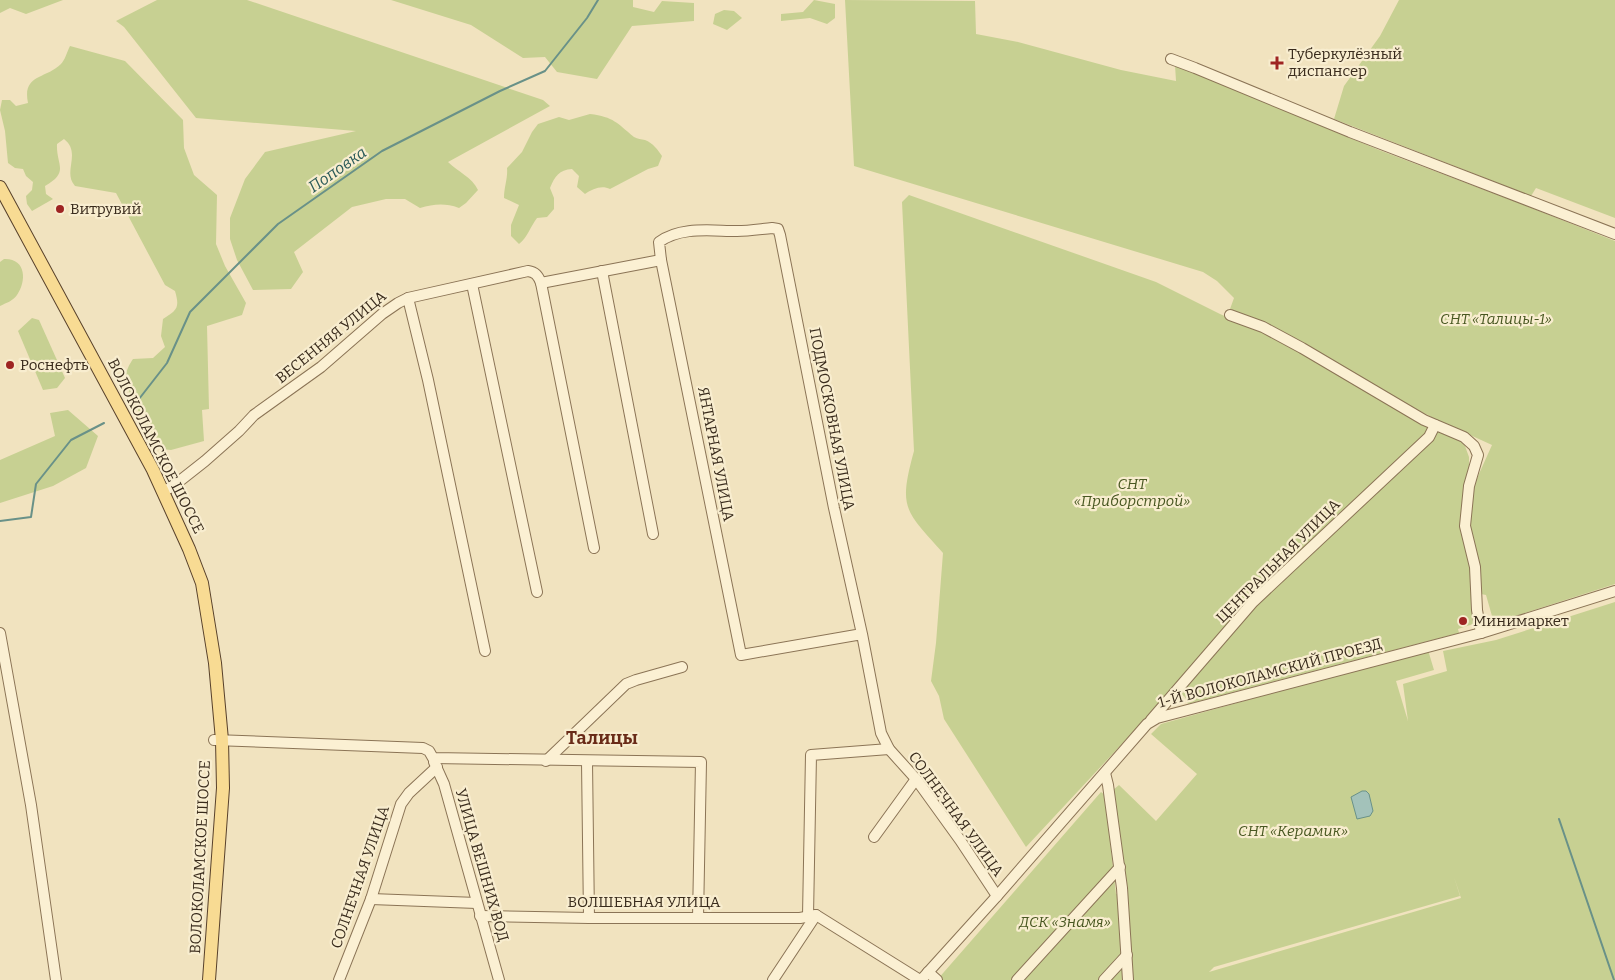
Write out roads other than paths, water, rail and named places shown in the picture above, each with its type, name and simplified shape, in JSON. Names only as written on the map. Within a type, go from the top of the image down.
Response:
[{"type":"main road","name":"ВОЛОКОЛАМСКОЕ ШОССЕ","points":[[0,187],[164,491],[202,583],[215,663],[221,818],[209,980]]},
{"type":"main road","name":"ВОЛОКОЛАМСКОЕ ШОССЕ","points":[[0,204],[146,474],[189,571],[199,603],[218,740],[201,980]]},
{"type":"street","points":[[1171,59],[1360,136],[1615,234]]},
{"type":"street","name":"ПОДМОСКОВНАЯ УЛИЦА","points":[[661,260],[660,242],[678,233],[778,229],[881,733],[890,749]]},
{"type":"street","points":[[594,548],[541,282],[661,260]]},
{"type":"street","name":"ЯНТАРНАЯ УЛИЦА","points":[[661,260],[742,655],[862,634]]},
{"type":"street","points":[[602,271],[653,534]]},
{"type":"street","name":"ВЕСЕННЯЯ УЛИЦА","points":[[164,491],[205,461],[254,415],[321,367],[382,314],[408,298],[528,272],[533,272],[539,276],[541,282]]},
{"type":"street","points":[[472,284],[537,592]]},
{"type":"street","points":[[408,298],[428,380],[485,651]]},
{"type":"street","points":[[1230,315],[1263,327],[1296,344],[1435,425],[1464,437],[1474,446],[1478,455],[1469,486],[1465,526],[1475,567],[1477,610],[1481,633]]},
{"type":"street","name":"ЦЕНТРАЛЬНАЯ УЛИЦА","points":[[1147,724],[1253,602],[1429,437],[1435,425]]},
{"type":"street","name":"1-Й ВОЛОКОЛАМСКИЙ ПРОЕЗД","points":[[923,977],[997,896],[1147,724],[1157,718],[1481,633],[1615,591]]},
{"type":"street","points":[[0,633],[31,805],[56,980]]},
{"type":"street","points":[[546,760],[626,684],[659,672],[682,667]]},
{"type":"street","points":[[218,740],[423,748],[429,751],[435,763],[546,760],[701,762],[698,918]]},
{"type":"street","points":[[773,980],[812,915],[811,755],[890,749]]},
{"type":"street","name":"СОЛНЕЧНАЯ УЛИЦА","points":[[890,749],[916,779],[997,896]]},
{"type":"street","points":[[587,762],[589,918]]},
{"type":"street","name":"СОЛНЕЧНАЯ УЛИЦА","points":[[339,980],[371,899],[401,804],[435,763]]},
{"type":"street","name":"УЛИЦА ВЕШНИХ ВОД","points":[[435,763],[499,980]]},
{"type":"street","points":[[1105,772],[1120,867],[1128,980]]},
{"type":"street","points":[[874,837],[916,779]]},
{"type":"street","points":[[1017,980],[1120,867]]},
{"type":"street","points":[[371,899],[477,903]]},
{"type":"street","points":[[812,915],[923,977],[937,980]]},
{"type":"street","name":"ВОЛШЕБНАЯ УЛИЦА","points":[[480,916],[800,918],[812,915]]},
{"type":"street","points":[[1104,980],[1127,955]]},
{"type":"water","points":[[1366,791],[1369,794],[1373,811],[1370,816],[1357,819],[1351,797]]},
{"type":"waterway","name":"Поповка","points":[[132,408],[167,363],[190,312],[278,224],[382,151],[500,91],[545,71],[587,18],[598,0]]},
{"type":"waterway","name":"Поповка","points":[[0,521],[31,517],[36,484],[71,440],[104,423]]},
{"type":"waterway","points":[[1559,819],[1614,980]]},
{"type":"place","name":"Туберкулёзный диспансер","points":[[1277,63]]},
{"type":"place","name":"Витрувий","points":[[60,209]]},
{"type":"place","name":"Роснефть","points":[[10,365]]},
{"type":"place","name":"Минимаркет","points":[[1463,621]]},
{"type":"district","name":"Талицы","points":[[602,738]]},
{"type":"park label","name":"СНТ «Талицы-1»","points":[[1496,319]]},
{"type":"park label","name":"СНТ «Приборстрой»","points":[[1132,492]]},
{"type":"park label","name":"СНТ «Керамик»","points":[[1293,831]]},
{"type":"park label","name":"ДСК «Знамя»","points":[[1065,922]]}]
